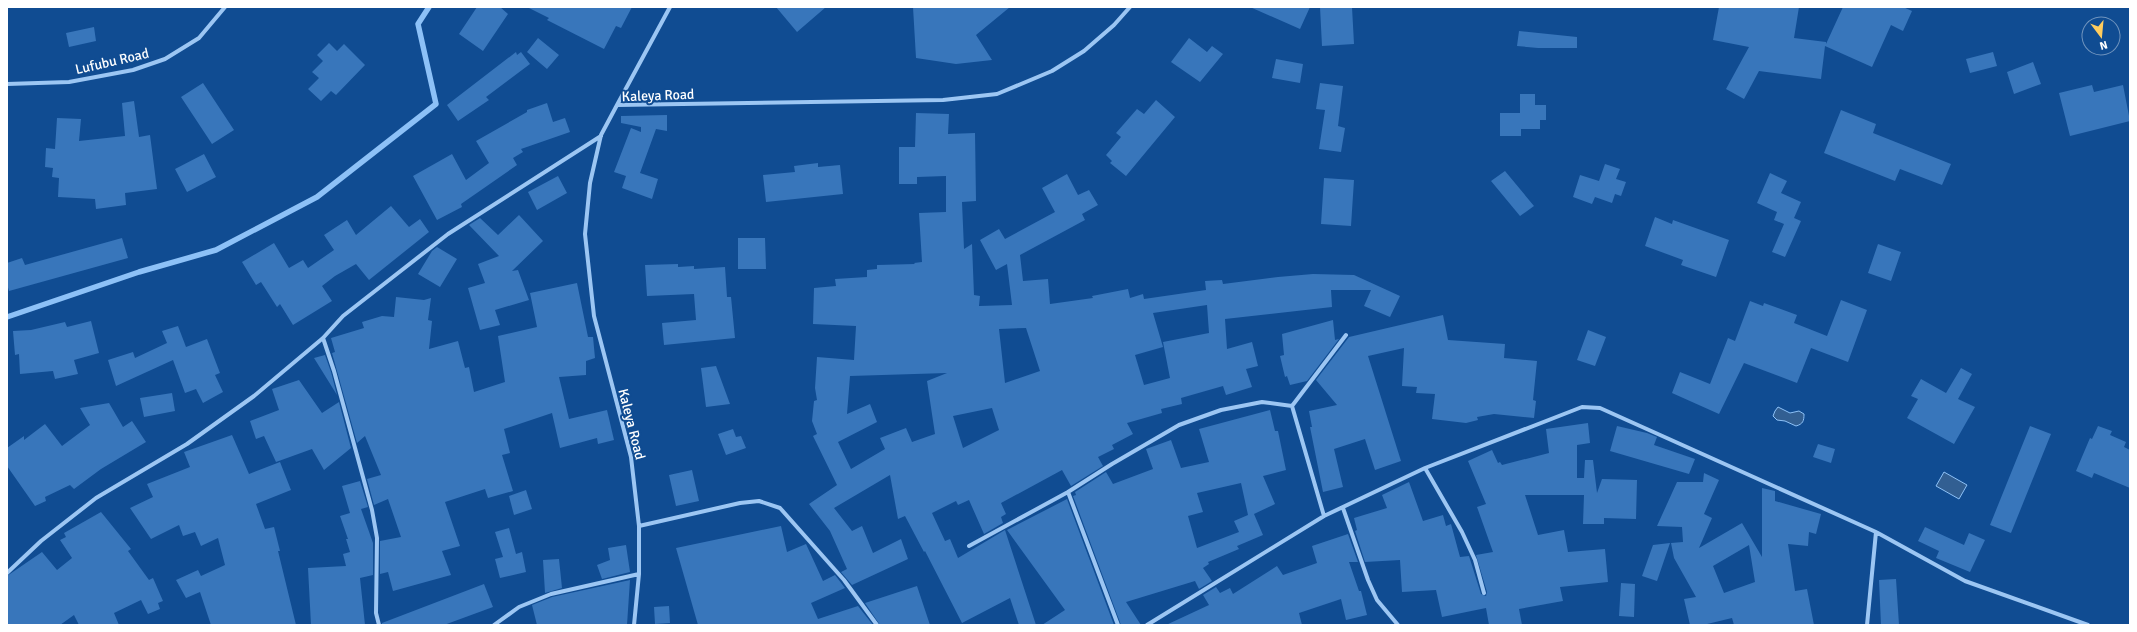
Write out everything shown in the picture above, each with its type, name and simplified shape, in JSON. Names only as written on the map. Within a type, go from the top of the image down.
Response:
[{"type":"street","name":"Lufubu Road","points":[[7,84],[69,82],[132,70],[165,59],[200,38],[225,7]]},
{"type":"street","points":[[617,105],[670,7]]},
{"type":"street","name":"Kaleya Road","points":[[634,625],[639,574],[639,526],[631,458],[594,316],[585,234],[590,183],[601,136],[617,105],[942,100],[996,94],[1052,71],[1084,51],[1114,25],[1130,7]]},
{"type":"street","points":[[7,572],[41,541],[96,498],[193,440],[254,396],[323,338],[343,316],[448,234],[601,136]]},
{"type":"street","points":[[1292,406],[1346,335]]},
{"type":"street","points":[[323,338],[334,371],[372,510],[376,538],[376,612],[379,625]]},
{"type":"street","points":[[970,546],[1068,492],[1112,464],[1179,425],[1221,410],[1262,402],[1292,406]]},
{"type":"street","points":[[1292,406],[1324,516]]},
{"type":"street","points":[[1147,625],[1324,516],[1425,468],[1582,407],[1600,408],[1876,532],[1965,581],[2088,625]]},
{"type":"street","points":[[1425,468],[1462,532],[1475,560],[1484,593]]},
{"type":"street","points":[[1068,492],[1118,625]]},
{"type":"street","points":[[639,526],[740,503],[759,501],[780,508],[844,580],[877,625]]},
{"type":"street","points":[[1343,508],[1374,593],[1398,625]]},
{"type":"street","points":[[1867,625],[1876,532]]},
{"type":"street","points":[[494,625],[519,607],[551,594],[639,574]]},
{"type":"water","points":[[1778,407],[1790,413],[1799,411],[1804,414],[1803,422],[1796,426],[1785,421],[1777,420],[1773,416]]},
{"type":"water","points":[[1944,472],[1967,485],[1959,499],[1936,486]]},
{"type":"building","points":[[477,7],[500,7],[508,14],[483,51],[459,34]]},
{"type":"building","points":[[527,7],[632,7],[621,28],[616,26],[604,49],[547,20],[549,18]]},
{"type":"building","points":[[776,7],[826,7],[797,32]]},
{"type":"building","points":[[913,7],[1010,7],[976,35],[992,60],[956,64],[916,58]]},
{"type":"building","points":[[1250,7],[1310,7],[1300,29]]},
{"type":"building","points":[[1320,7],[1352,7],[1354,44],[1322,46]]},
{"type":"building","points":[[1719,7],[1799,7],[1794,38],[1826,42],[1826,44],[1843,7],[1903,7],[1912,11],[1903,31],[1891,25],[1872,67],[1825,46],[1821,79],[1759,71],[1744,99],[1726,89],[1749,47],[1713,40]]},
{"type":"building","points":[[94,27],[96,41],[69,47],[66,33]]},
{"type":"building","points":[[1519,31],[1577,37],[1577,48],[1538,48],[1517,46]]},
{"type":"building","points":[[538,38],[559,55],[547,69],[527,52]]},
{"type":"building","points":[[1189,38],[1207,52],[1212,46],[1223,54],[1200,82],[1171,62]]},
{"type":"building","points":[[329,43],[337,51],[344,44],[365,65],[336,95],[331,91],[321,101],[308,89],[319,78],[312,72],[323,61],[317,55]]},
{"type":"building","points":[[516,52],[517,55],[521,52],[530,64],[486,97],[489,100],[458,121],[447,105]]},
{"type":"building","points":[[1993,52],[1997,66],[1970,73],[1966,59]]},
{"type":"building","points":[[1276,59],[1303,64],[1300,83],[1272,78]]},
{"type":"building","points":[[2033,62],[2041,84],[2014,94],[2007,72]]},
{"type":"building","points":[[203,83],[234,130],[212,144],[181,97]]},
{"type":"building","points":[[1320,83],[1343,86],[1338,126],[1345,128],[1341,152],[1319,149],[1325,110],[1316,109]]},
{"type":"building","points":[[2092,85],[2094,92],[2123,85],[2130,121],[2070,136],[2059,93]]},
{"type":"building","points":[[1520,94],[1535,94],[1535,105],[1546,105],[1546,120],[1540,120],[1540,129],[1521,129],[1521,136],[1500,136],[1500,113],[1520,113]]},
{"type":"building","points":[[1156,100],[1175,117],[1126,176],[1110,163],[1112,161],[1106,155],[1121,137],[1116,133],[1137,109],[1144,114]]},
{"type":"building","points":[[134,101],[139,137],[150,135],[157,189],[125,193],[126,205],[96,209],[95,199],[58,197],[59,178],[52,177],[53,168],[45,167],[46,148],[55,149],[57,118],[81,119],[79,141],[125,136],[122,103]]},
{"type":"building","points":[[547,103],[553,122],[565,118],[570,132],[521,149],[523,152],[513,158],[517,165],[461,204],[462,207],[437,220],[413,176],[452,154],[466,180],[489,163],[476,141],[527,112],[527,110]]},
{"type":"building","points":[[1841,110],[1876,124],[1873,133],[1951,164],[1942,185],[1900,169],[1895,181],[1824,153]]},
{"type":"building","points":[[916,113],[949,114],[948,134],[975,133],[976,201],[962,202],[964,249],[972,244],[974,295],[980,296],[979,306],[1012,305],[1007,264],[996,270],[980,240],[999,229],[1005,239],[1055,212],[1042,188],[1067,174],[1078,195],[1089,190],[1098,205],[1082,214],[1085,220],[1020,255],[1023,281],[1048,279],[1050,304],[1093,298],[1092,296],[1128,289],[1130,298],[1143,294],[1144,299],[1206,290],[1205,281],[1222,280],[1223,284],[1313,274],[1354,275],[1400,296],[1390,317],[1364,306],[1371,290],[1331,290],[1332,307],[1225,319],[1227,349],[1252,342],[1258,366],[1246,369],[1252,387],[1226,395],[1223,386],[1181,398],[1182,404],[1161,409],[1162,413],[1127,423],[1133,434],[1112,445],[1114,449],[1098,457],[1103,466],[1071,486],[1062,470],[1001,503],[1006,514],[1001,517],[1003,523],[984,534],[969,500],[958,505],[956,501],[932,513],[945,541],[950,539],[958,558],[1005,530],[1036,625],[1019,625],[1010,598],[962,623],[905,516],[898,519],[890,475],[834,508],[852,531],[862,526],[873,553],[901,539],[908,559],[852,585],[841,572],[847,569],[830,531],[809,504],[837,485],[813,436],[817,434],[812,421],[814,401],[817,400],[815,388],[817,357],[854,360],[856,326],[813,324],[814,288],[836,286],[835,279],[867,277],[867,270],[877,269],[877,265],[915,264],[914,263],[922,262],[919,213],[946,212],[946,176],[917,177],[917,184],[899,184],[899,147],[915,147]],"holes":[[[1207,305],[1209,333],[1163,342],[1170,378],[1144,385],[1135,355],[1163,347],[1153,313]],[[1026,328],[1040,371],[1005,383],[999,329]],[[947,373],[927,381],[935,434],[912,442],[906,428],[880,438],[885,449],[851,469],[838,442],[877,422],[870,404],[847,414],[850,376]],[[992,408],[999,430],[963,448],[953,416]]]},
{"type":"building","points":[[667,115],[667,131],[656,129],[640,173],[658,179],[652,199],[622,188],[626,176],[614,172],[631,128],[641,132],[641,127],[621,123],[621,116]]},
{"type":"building","points":[[204,154],[216,177],[187,192],[175,169]]},
{"type":"building","points":[[818,163],[818,167],[840,165],[843,194],[766,202],[763,175],[795,172],[794,166]]},
{"type":"building","points":[[1605,164],[1620,169],[1616,179],[1626,182],[1621,196],[1615,194],[1612,203],[1595,197],[1592,204],[1573,197],[1580,175],[1599,181]]},
{"type":"building","points":[[1505,171],[1534,206],[1520,216],[1491,181]]},
{"type":"building","points":[[1770,173],[1787,181],[1781,193],[1801,202],[1794,218],[1801,221],[1785,257],[1772,252],[1784,224],[1774,220],[1777,212],[1757,203]]},
{"type":"building","points":[[558,176],[567,193],[537,210],[528,192]]},
{"type":"building","points":[[1324,178],[1354,180],[1351,226],[1321,224]]},
{"type":"building","points":[[391,206],[409,227],[420,219],[429,232],[369,280],[356,264],[335,276],[322,286],[332,301],[293,325],[280,304],[277,307],[261,282],[256,285],[242,262],[274,243],[289,268],[303,260],[308,268],[334,250],[324,235],[347,220],[356,235]]},
{"type":"building","points":[[519,215],[543,241],[512,271],[518,270],[529,300],[495,310],[500,325],[480,330],[468,288],[485,283],[478,264],[499,256],[469,225],[480,218],[498,235]]},
{"type":"building","points":[[1655,217],[1672,224],[1673,220],[1729,240],[1716,277],[1681,265],[1683,260],[1645,246]]},
{"type":"building","points":[[122,238],[128,258],[9,291],[7,284],[7,263],[22,258],[25,265]]},
{"type":"building","points":[[738,238],[765,238],[766,269],[738,269]]},
{"type":"building","points":[[1878,244],[1901,252],[1891,281],[1868,273]]},
{"type":"building","points":[[437,247],[457,259],[440,287],[418,274],[432,251]]},
{"type":"building","points":[[678,264],[678,267],[694,266],[694,269],[725,267],[727,297],[731,297],[735,338],[664,345],[662,323],[696,320],[694,294],[647,296],[645,265]]},
{"type":"building","points":[[577,283],[588,337],[593,337],[595,358],[586,361],[586,375],[559,377],[569,419],[607,410],[614,440],[598,444],[597,438],[560,448],[552,413],[504,429],[510,453],[502,455],[513,491],[488,498],[485,489],[445,502],[460,546],[442,551],[451,575],[393,591],[388,572],[380,574],[380,541],[401,537],[388,499],[374,505],[367,479],[381,475],[365,436],[357,443],[332,353],[335,352],[331,338],[364,328],[362,322],[382,316],[394,317],[396,297],[424,300],[431,298],[428,320],[432,321],[429,349],[458,341],[465,368],[469,367],[474,392],[505,382],[498,336],[537,327],[530,293]]},
{"type":"building","points":[[1841,300],[1867,310],[1848,362],[1811,348],[1797,383],[1744,363],[1719,414],[1672,393],[1680,372],[1710,384],[1728,338],[1735,341],[1750,301],[1763,306],[1764,303],[1797,315],[1794,323],[1827,336]]},
{"type":"building","points":[[1443,315],[1448,340],[1505,344],[1504,358],[1537,361],[1533,400],[1536,401],[1534,418],[1494,414],[1477,417],[1478,420],[1466,423],[1432,419],[1435,394],[1416,393],[1417,387],[1402,386],[1404,348],[1368,356],[1401,461],[1375,470],[1365,439],[1334,449],[1343,487],[1323,492],[1310,427],[1312,427],[1309,411],[1337,405],[1316,380],[1349,337]]},
{"type":"building","points":[[1333,320],[1335,340],[1339,339],[1307,381],[1290,385],[1287,376],[1285,377],[1280,356],[1284,355],[1282,334]]},
{"type":"building","points":[[91,321],[99,353],[74,360],[78,374],[55,379],[53,371],[20,374],[19,354],[15,355],[13,331],[31,330],[65,322],[67,327]]},
{"type":"building","points":[[178,326],[186,347],[207,339],[220,373],[215,375],[223,392],[203,403],[196,389],[185,393],[173,360],[116,386],[108,360],[133,352],[135,358],[167,343],[162,331]]},
{"type":"building","points":[[1588,330],[1606,337],[1595,366],[1577,360]]},
{"type":"building","points":[[325,355],[331,372],[337,395],[314,358]]},
{"type":"building","points":[[716,366],[730,404],[706,407],[701,368]]},
{"type":"building","points":[[1961,368],[1972,374],[1958,399],[1975,407],[1954,444],[1907,418],[1918,399],[1911,396],[1921,379],[1946,393]]},
{"type":"building","points":[[299,380],[322,413],[339,402],[351,448],[324,470],[312,449],[276,462],[264,436],[256,439],[250,421],[279,410],[272,389]]},
{"type":"building","points":[[172,393],[175,411],[144,417],[140,398]]},
{"type":"building","points":[[109,403],[123,427],[132,421],[146,442],[101,469],[74,489],[70,485],[45,497],[46,501],[35,506],[7,466],[7,448],[24,436],[24,440],[45,424],[62,446],[90,425],[80,408]]},
{"type":"building","points":[[1270,410],[1275,431],[1278,431],[1286,470],[1263,476],[1275,504],[1254,514],[1263,535],[1237,546],[1239,549],[1208,562],[1209,564],[1203,568],[1212,581],[1199,589],[1195,581],[1126,602],[1141,625],[1121,625],[1073,496],[1076,495],[1075,492],[1106,472],[1113,484],[1153,469],[1146,449],[1171,440],[1181,468],[1209,462],[1199,429]],"holes":[[[1241,483],[1248,515],[1234,521],[1239,532],[1197,548],[1188,516],[1203,512],[1197,493]]]},
{"type":"building","points":[[1588,423],[1590,443],[1577,445],[1577,478],[1584,478],[1585,460],[1593,460],[1597,493],[1602,479],[1637,480],[1636,519],[1604,518],[1604,524],[1583,524],[1584,495],[1525,495],[1538,535],[1564,530],[1568,552],[1605,549],[1608,582],[1560,587],[1563,601],[1519,609],[1522,625],[1489,625],[1486,608],[1442,617],[1436,590],[1402,592],[1400,560],[1365,562],[1355,531],[1357,530],[1354,518],[1387,508],[1382,495],[1409,482],[1423,521],[1443,515],[1446,526],[1451,524],[1460,557],[1469,556],[1481,594],[1486,596],[1487,592],[1476,555],[1493,552],[1477,507],[1486,504],[1468,461],[1492,450],[1498,463],[1500,462],[1502,465],[1549,453],[1546,429]]},
{"type":"building","points":[[1617,426],[1647,433],[1657,437],[1654,445],[1695,459],[1689,474],[1610,451]]},
{"type":"building","points":[[2030,426],[2051,434],[2011,533],[1990,525]]},
{"type":"building","points":[[2098,426],[2112,431],[2110,435],[2126,442],[2124,447],[2130,450],[2130,488],[2094,473],[2092,478],[2076,471],[2090,438],[2092,439]]},
{"type":"building","points":[[733,429],[736,437],[741,436],[746,448],[726,455],[718,434]]},
{"type":"building","points":[[232,435],[249,474],[280,462],[291,490],[256,504],[265,529],[274,527],[280,551],[278,551],[296,625],[211,625],[200,592],[186,598],[176,580],[198,570],[201,576],[225,565],[218,538],[201,546],[195,532],[183,536],[179,525],[151,539],[130,508],[153,497],[147,484],[190,467],[184,452]]},
{"type":"building","points":[[1818,444],[1835,449],[1831,463],[1813,457]]},
{"type":"building","points":[[692,470],[699,501],[676,506],[669,475]]},
{"type":"building","points":[[1704,473],[1719,480],[1704,514],[1712,518],[1699,548],[1742,523],[1762,557],[1762,488],[1775,491],[1775,501],[1821,514],[1816,534],[1809,532],[1808,546],[1788,544],[1795,591],[1807,589],[1814,625],[1734,625],[1732,618],[1703,625],[1690,625],[1684,599],[1696,597],[1674,558],[1671,543],[1683,542],[1682,527],[1657,526],[1677,482],[1703,482]],"holes":[[[1749,545],[1755,582],[1724,593],[1713,566]]]},
{"type":"building","points":[[360,481],[368,507],[361,509],[373,543],[373,575],[360,578],[365,625],[311,625],[308,568],[346,566],[343,554],[350,552],[346,539],[348,539],[340,516],[350,513],[342,486]]},
{"type":"building","points":[[526,490],[532,509],[514,515],[509,496]]},
{"type":"building","points":[[1067,499],[1114,625],[1042,625],[1065,610],[1007,530]]},
{"type":"building","points":[[101,512],[131,549],[128,551],[149,580],[153,578],[163,601],[158,603],[160,609],[148,614],[141,600],[114,613],[119,625],[79,625],[74,615],[60,625],[7,625],[7,576],[42,552],[57,570],[72,558],[60,540],[66,537],[64,533]]},
{"type":"building","points":[[781,526],[787,552],[806,544],[823,581],[835,575],[845,588],[811,603],[818,619],[858,606],[873,625],[698,625],[676,548]]},
{"type":"building","points":[[1925,527],[1964,545],[1969,533],[1985,540],[1970,572],[1936,558],[1939,551],[1918,541]]},
{"type":"building","points":[[509,528],[516,554],[522,552],[526,572],[500,578],[495,559],[503,557],[495,532]]},
{"type":"building","points":[[1348,534],[1358,562],[1349,562],[1359,591],[1361,591],[1367,615],[1346,620],[1341,599],[1299,613],[1302,625],[1166,625],[1209,605],[1203,595],[1216,587],[1220,593],[1230,588],[1233,594],[1277,566],[1283,575],[1317,563],[1312,546]]},
{"type":"building","points":[[1670,543],[1657,581],[1642,576],[1653,545]]},
{"type":"building","points":[[626,545],[630,572],[602,579],[597,565],[610,560],[608,548]]},
{"type":"building","points":[[559,559],[562,588],[545,593],[543,560]]},
{"type":"building","points":[[1896,579],[1899,625],[1881,625],[1879,580]]},
{"type":"building","points":[[630,580],[627,625],[537,625],[532,605],[552,597]]},
{"type":"building","points":[[1621,583],[1635,584],[1634,617],[1619,616]]},
{"type":"building","points":[[484,584],[493,607],[444,625],[382,625],[382,623]]},
{"type":"building","points":[[917,586],[930,625],[880,625],[865,603]]},
{"type":"building","points":[[669,606],[670,623],[655,624],[654,607]]},
{"type":"waterway","points":[[7,317],[139,272],[216,250],[317,197],[436,104],[418,24],[429,7]]}]
